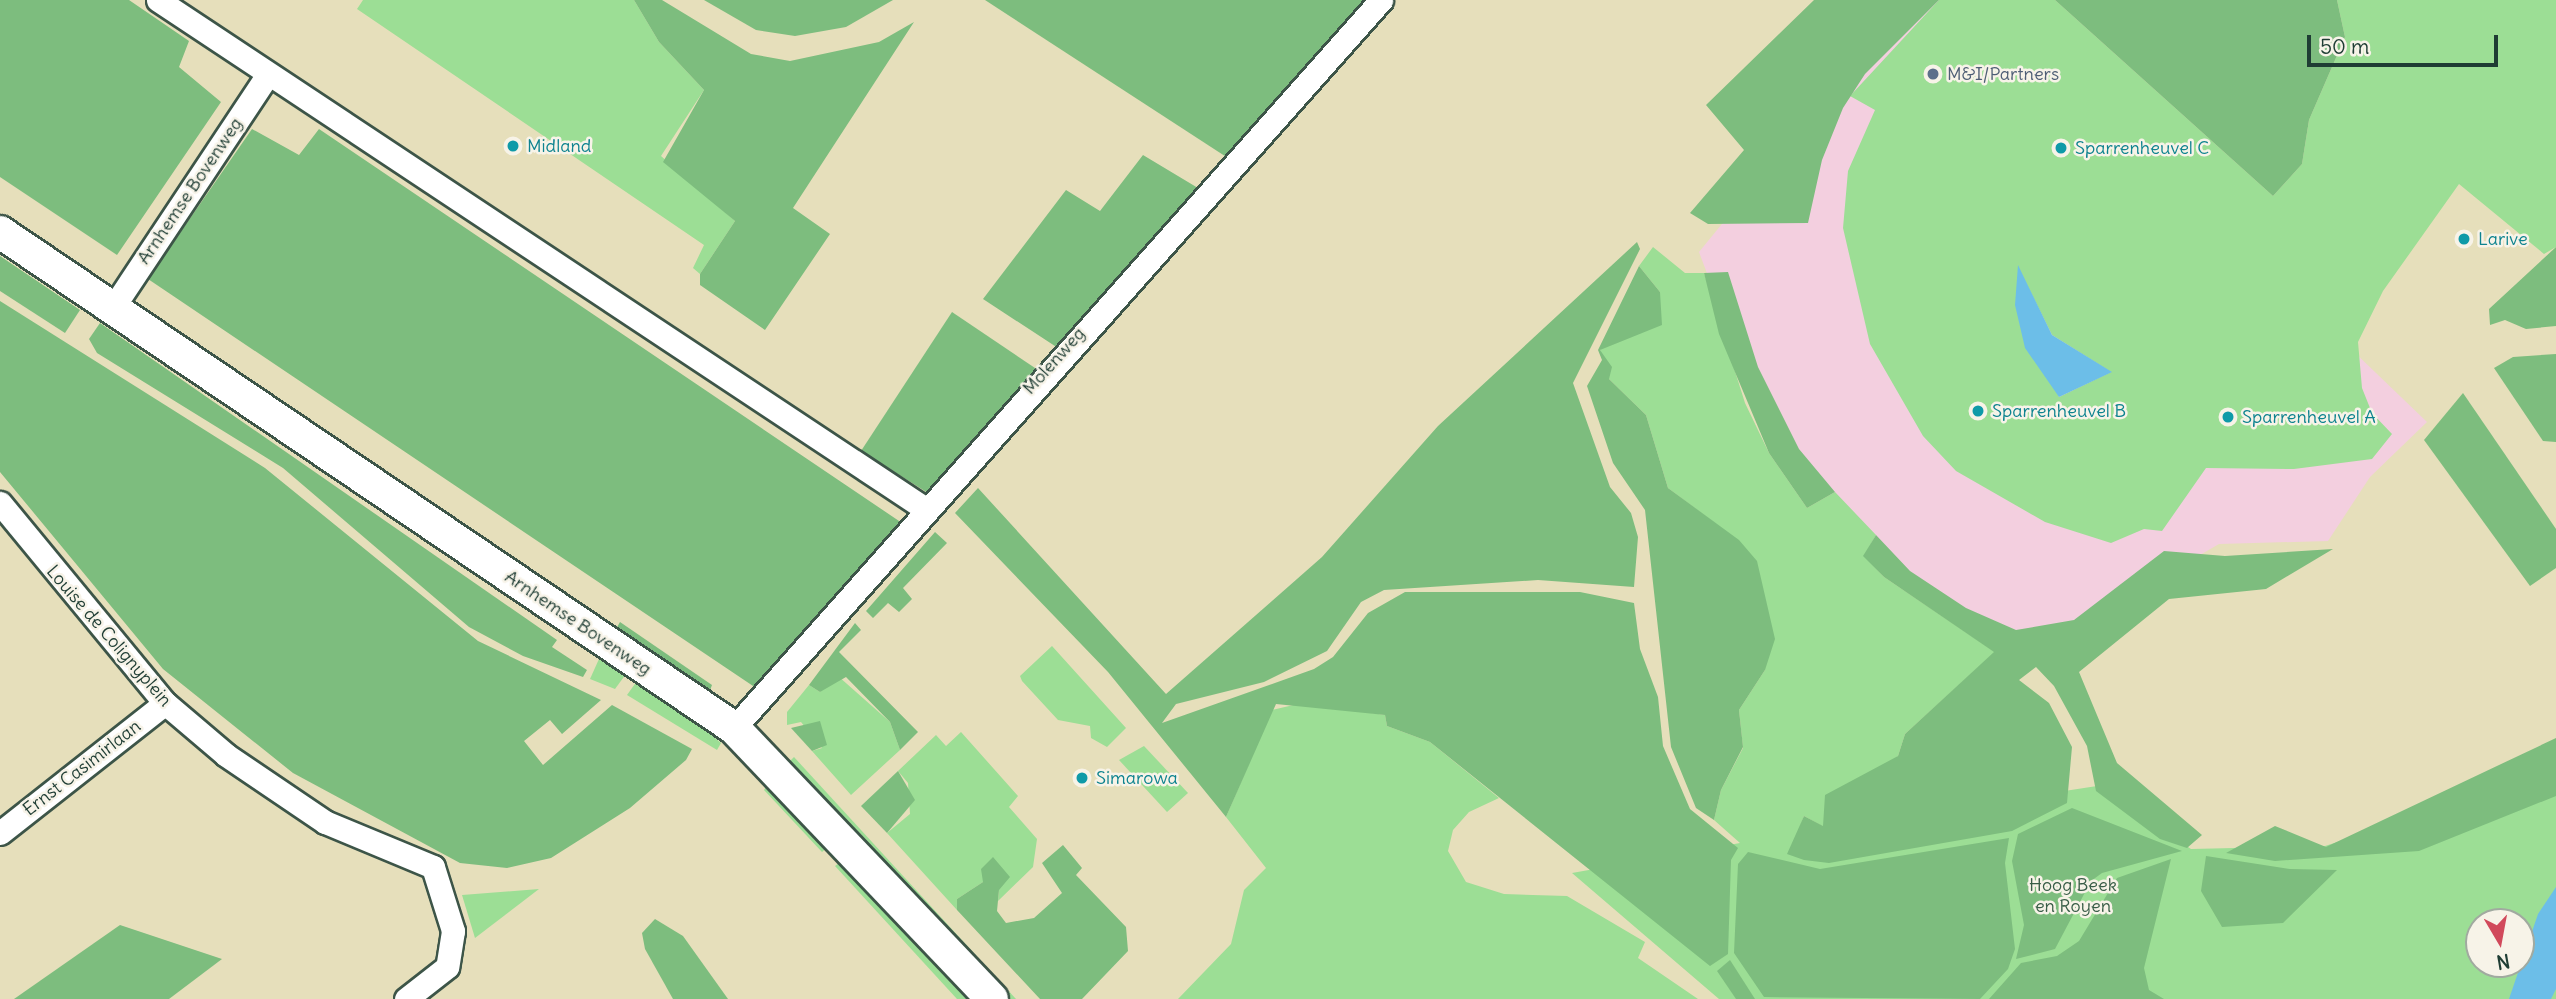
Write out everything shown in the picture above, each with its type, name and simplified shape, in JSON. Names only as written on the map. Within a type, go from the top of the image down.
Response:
[{"type":"main road","name":"Arnhemse Bovenweg","points":[[0,232],[734,728],[992,999]]},
{"type":"street","points":[[158,0],[924,508]]},
{"type":"street","name":"Molenweg","points":[[734,728],[924,508],[1381,0]]},
{"type":"street","name":"Arnhemse Bovenweg","points":[[112,309],[268,74]]},
{"type":"street","name":"Louise de Colignyplein","points":[[0,503],[164,703],[272,790],[325,822],[433,867],[453,931],[447,967],[406,999]]},
{"type":"street","name":"Ernst Casimirlaan","points":[[0,833],[164,703]]},
{"type":"shaded area","points":[[1905,0],[1988,0],[2427,422],[2370,477],[2328,541],[2219,544],[2056,638],[1989,630],[1888,565],[1758,409],[1699,252]]},
{"type":"green space","points":[[0,0],[129,0],[189,41],[179,67],[221,102],[117,255],[0,177]]},
{"type":"green space","points":[[363,0],[634,0],[659,42],[704,90],[661,156],[735,221],[700,274],[693,268],[704,245],[357,9]]},
{"type":"green space","points":[[634,0],[662,0],[751,54],[790,61],[879,42],[914,22],[793,208],[830,234],[765,330],[700,285],[700,274],[735,221],[663,162],[704,90],[659,42]]},
{"type":"green space","points":[[704,0],[893,0],[846,27],[795,36],[756,30]]},
{"type":"green space","points":[[985,0],[1374,0],[1231,160]]},
{"type":"green space","points":[[1814,0],[1939,0],[1865,74],[1843,108],[1822,160],[1808,223],[1708,224],[1690,213],[1744,150],[1706,105]]},
{"type":"green space","points":[[1939,0],[2055,0],[2273,196],[2302,164],[2309,120],[2345,37],[2337,0],[2556,0],[2556,247],[2544,254],[2459,184],[2383,291],[2358,342],[2362,388],[2372,413],[2392,434],[2372,459],[2294,469],[2206,468],[2162,531],[2144,529],[2111,543],[2045,522],[1956,471],[1923,436],[1870,344],[1843,228],[1848,171],[1875,110],[1850,96]],"holes":[[[2018,267],[2052,335],[2111,372],[2059,397]]]},
{"type":"green space","points":[[2055,0],[2337,0],[2345,37],[2309,120],[2302,164],[2273,196]]},
{"type":"green space","points":[[252,129],[299,155],[319,129],[902,523],[759,690],[148,279]]},
{"type":"green space","points":[[1143,155],[1203,191],[1061,350],[983,299],[1066,190],[1100,211]]},
{"type":"green space","points":[[1637,242],[1640,249],[1573,383],[1610,487],[1631,513],[1638,537],[1634,587],[1538,580],[1384,590],[1361,602],[1327,651],[1264,682],[1176,704],[1162,723],[1314,669],[1333,657],[1368,613],[1405,592],[1580,592],[1634,603],[1640,649],[1658,697],[1663,746],[1690,809],[1738,848],[1731,860],[1728,954],[1710,966],[1430,742],[1387,726],[1385,715],[1276,704],[1226,817],[1108,672],[955,513],[978,488],[1166,694],[1322,557],[1438,426]]},
{"type":"green space","name":"Hoog Beek en Royen","points":[[1653,247],[1685,273],[1704,273],[1745,403],[1769,453],[1807,508],[1835,492],[1876,535],[1864,556],[1884,577],[1995,652],[1905,734],[1898,756],[1824,827],[1804,816],[1798,832],[2097,786],[2191,849],[2325,846],[2428,813],[2556,745],[2556,999],[1719,999],[1572,873],[1740,843],[1714,820],[1721,790],[1743,748],[1739,710],[1765,670],[1716,524],[1668,488],[1646,415],[1609,379],[1600,350],[1660,292],[1639,266]]},
{"type":"green space","points":[[2556,247],[2556,326],[2526,329],[2505,320],[2490,325],[2489,309]]},
{"type":"green space","points":[[0,256],[80,310],[65,333],[0,291]]},
{"type":"green space","points":[[1639,266],[1660,292],[1662,325],[1600,350],[1612,367],[1609,379],[1646,415],[1668,488],[1739,540],[1757,561],[1775,639],[1765,670],[1739,710],[1743,747],[1721,790],[1714,820],[1696,808],[1671,747],[1645,510],[1613,463],[1587,386],[1602,360],[1598,350]]},
{"type":"green space","points":[[1728,272],[1758,367],[1799,449],[1835,492],[1807,508],[1769,453],[1719,334],[1704,273]]},
{"type":"green space","points":[[0,301],[265,468],[478,641],[601,700],[562,734],[550,720],[524,741],[543,765],[612,705],[692,749],[686,760],[630,808],[551,858],[507,868],[460,863],[293,773],[163,669],[0,472]]},
{"type":"green space","points":[[952,312],[1041,372],[928,493],[861,451]]},
{"type":"green space","points":[[100,323],[557,640],[552,647],[587,670],[583,677],[523,656],[469,627],[283,468],[97,353],[89,339]]},
{"type":"green space","points":[[2556,354],[2556,442],[2543,441],[2494,368],[2513,357]]},
{"type":"green space","points":[[2463,393],[2556,529],[2556,568],[2530,586],[2424,440]]},
{"type":"green space","points":[[935,532],[947,543],[903,588],[912,599],[899,612],[888,603],[873,618],[866,611]]},
{"type":"green space","points":[[1876,535],[1910,571],[1966,608],[2016,630],[2074,620],[2164,551],[2225,556],[2333,549],[2266,589],[2169,599],[2079,672],[2117,763],[2202,835],[2187,848],[2160,839],[2096,791],[2087,746],[2054,686],[2036,667],[2019,680],[2049,703],[2072,747],[2067,803],[2012,831],[1829,863],[1804,860],[1787,854],[1804,816],[1823,826],[1825,795],[1898,756],[1905,734],[1994,652],[1884,577],[1863,556]]},
{"type":"green space","points":[[620,622],[712,685],[709,693],[661,666],[616,629]]},
{"type":"green space","points":[[855,623],[861,630],[839,652],[918,732],[900,750],[890,722],[846,677],[820,692],[809,685]]},
{"type":"green space","points":[[1052,646],[1126,728],[1107,747],[1091,738],[1090,726],[1058,720],[1022,681],[1020,676]]},
{"type":"green space","points":[[599,659],[626,674],[615,689],[590,679]]},
{"type":"green space","points":[[838,676],[890,722],[900,750],[851,795],[812,751],[822,748],[801,722],[787,725],[787,712],[809,685],[820,692]]},
{"type":"green space","points":[[637,681],[713,736],[721,743],[717,750],[627,695]]},
{"type":"green space","points":[[1302,703],[1385,715],[1387,726],[1430,742],[1499,798],[1469,812],[1453,830],[1448,851],[1466,882],[1504,894],[1567,896],[1645,942],[1638,958],[1698,999],[1178,999],[1231,944],[1244,890],[1266,868],[1226,817],[1272,710]]},
{"type":"green space","points":[[820,721],[827,745],[812,751],[791,728]]},
{"type":"green space","points":[[961,732],[1018,796],[1009,807],[1037,839],[1033,867],[998,901],[999,890],[983,882],[957,899],[957,910],[887,833],[910,814],[908,783],[898,771],[936,735],[946,746]]},
{"type":"green space","points":[[2556,738],[2556,796],[2419,851],[2275,861],[2226,853],[2275,826],[2326,847]]},
{"type":"green space","points":[[1144,746],[1188,793],[1167,812],[1119,760]]},
{"type":"green space","points":[[794,757],[1016,999],[1003,999],[784,767]]},
{"type":"green space","points":[[898,771],[915,800],[887,833],[861,806]]},
{"type":"green space","points":[[767,786],[828,847],[822,852],[764,790]]},
{"type":"green space","points":[[2072,808],[2182,851],[2102,873],[2091,881],[2055,949],[2016,959],[2024,925],[2012,861],[2018,834]]},
{"type":"green space","points":[[2009,838],[2005,863],[2015,949],[2008,969],[1980,999],[1764,997],[1734,953],[1738,864],[1748,852],[1820,869]]},
{"type":"green space","points":[[1063,845],[1082,868],[1076,875],[1126,927],[1128,951],[1082,999],[1040,999],[957,910],[957,899],[983,882],[981,869],[993,857],[1010,877],[999,890],[997,911],[1006,923],[1034,918],[1062,893],[1042,863]]},
{"type":"green space","points":[[2206,856],[2290,869],[2337,870],[2283,923],[2222,927],[2201,891]]},
{"type":"green space","points":[[2171,859],[2144,968],[2149,990],[2164,999],[1989,999],[2021,963],[2057,956],[2079,941],[2117,878]]},
{"type":"green space","points":[[842,861],[969,999],[957,999],[835,866]]},
{"type":"green space","points":[[539,889],[475,938],[462,895]]},
{"type":"green space","points":[[655,919],[683,936],[728,999],[673,999],[645,949],[642,933]]},
{"type":"green space","points":[[120,925],[222,959],[169,999],[14,999]]},
{"type":"green space","points":[[1730,960],[1755,999],[1736,999],[1717,971]]},
{"type":"water","points":[[2018,265],[2052,335],[2112,372],[2059,397],[2025,348],[2015,305]]},
{"type":"water","points":[[2556,887],[2556,989],[2551,999],[2509,999],[2516,978],[2535,978],[2535,923]]},
{"type":"place","name":"M&I/Partners","points":[[1933,74]]},
{"type":"place","name":"Midland","points":[[513,146]]},
{"type":"place","name":"Sparrenheuvel C","points":[[2061,148]]},
{"type":"place","name":"Larive","points":[[2464,239]]},
{"type":"place","name":"Sparrenheuvel B","points":[[1978,411]]},
{"type":"place","name":"Sparrenheuvel A","points":[[2228,417]]},
{"type":"place","name":"Simarowa","points":[[1082,778]]}]
